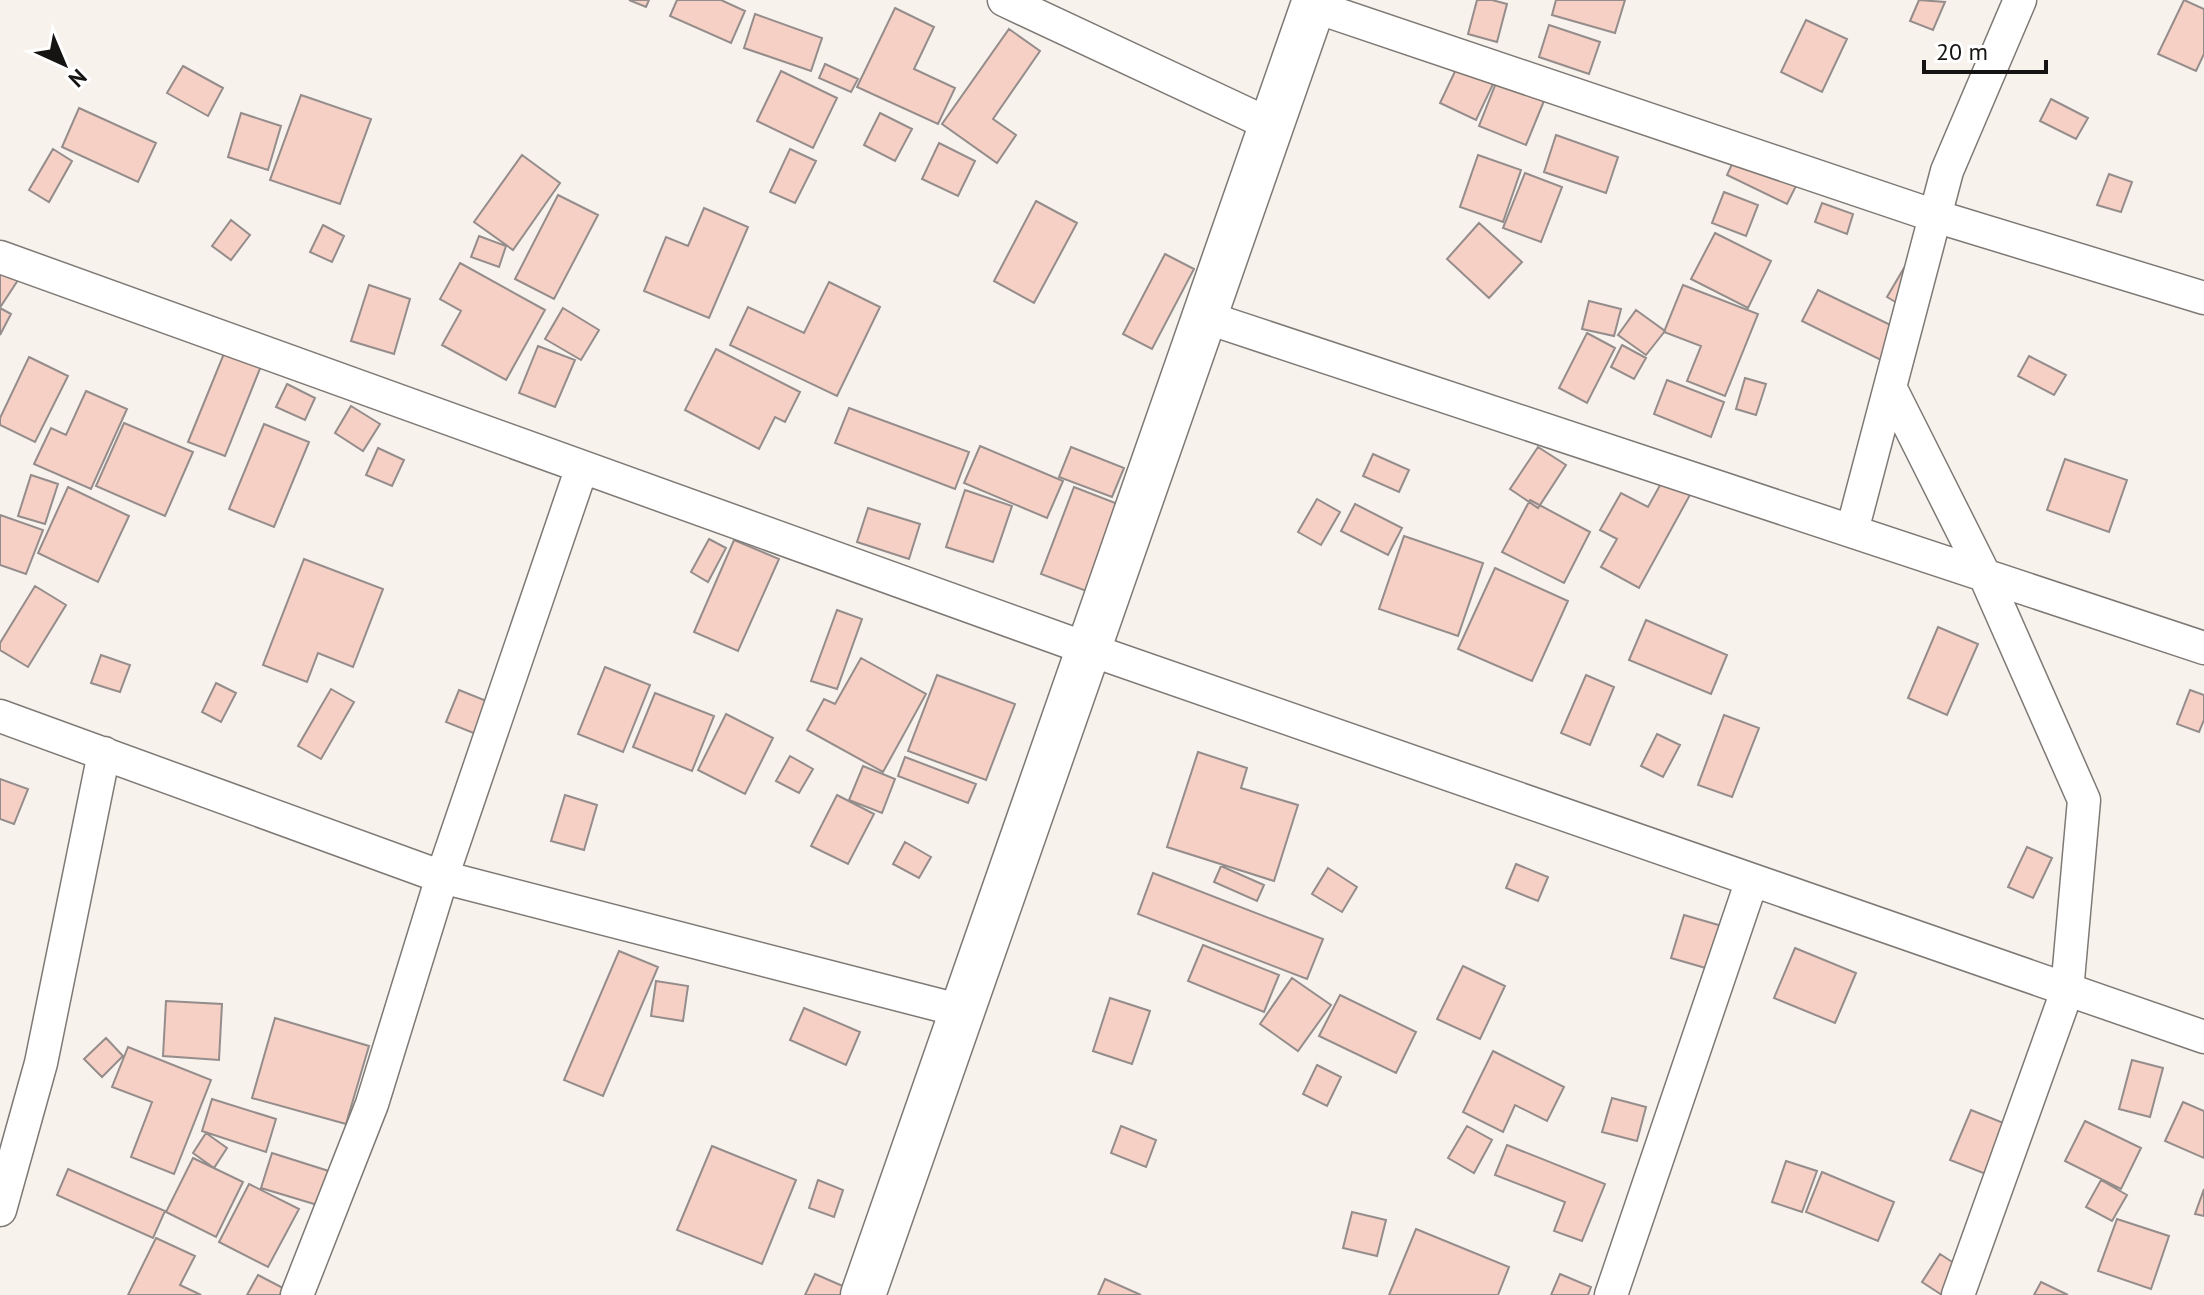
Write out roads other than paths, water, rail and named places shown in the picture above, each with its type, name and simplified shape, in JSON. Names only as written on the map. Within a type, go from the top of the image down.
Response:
[{"type":"main road","points":[[863,1295],[1314,3]]},
{"type":"street","points":[[1004,0],[1271,125]]},
{"type":"street","points":[[1852,531],[1947,171],[2020,0]]},
{"type":"street","points":[[1314,3],[1935,216],[2204,298]]},
{"type":"street","points":[[0,257],[1088,649],[2204,1037]]},
{"type":"street","points":[[1205,317],[2204,648]]},
{"type":"street","points":[[1890,387],[1985,576],[2084,800],[2067,991],[1958,1295]]},
{"type":"street","points":[[297,1295],[372,1104],[442,877],[582,467]]},
{"type":"street","points":[[0,716],[442,877],[962,1011]]},
{"type":"street","points":[[0,1210],[41,1063],[104,753]]},
{"type":"street","points":[[1611,1295],[1752,880]]}]
